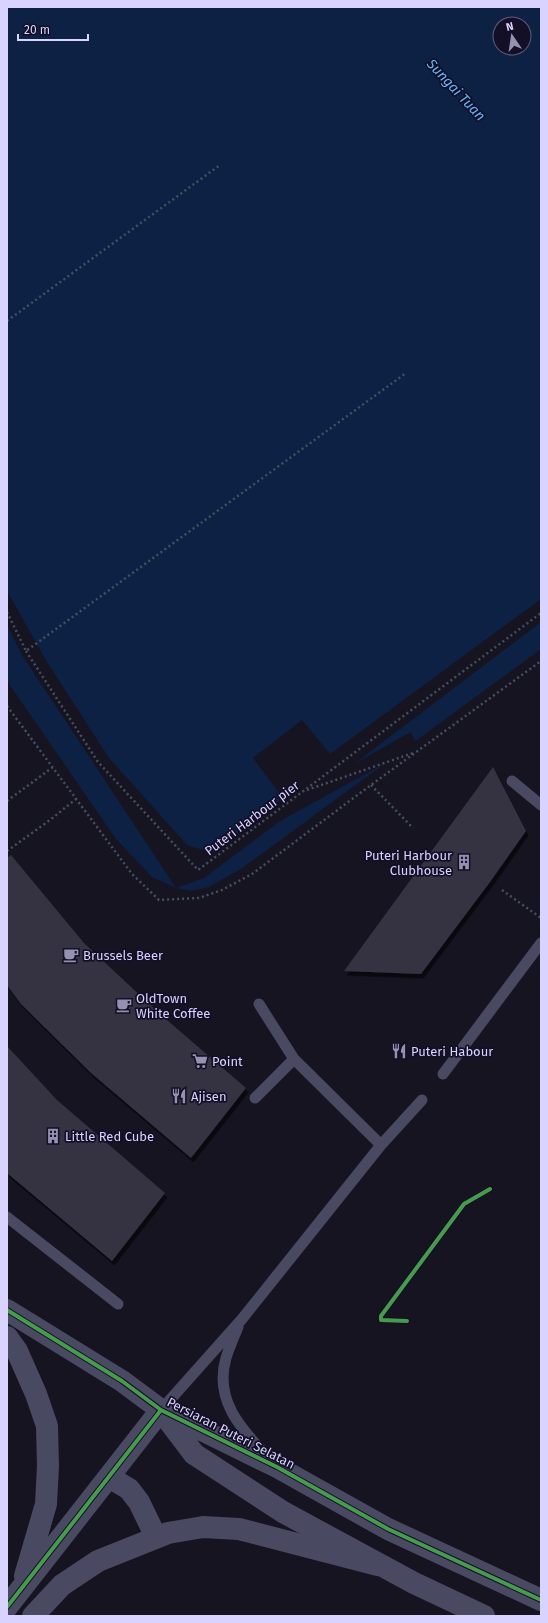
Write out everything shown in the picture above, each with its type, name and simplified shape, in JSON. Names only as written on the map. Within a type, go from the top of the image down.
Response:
[{"type":"street","name":"Persiaran Puteri Selatan","points":[[7,1310],[122,1381],[161,1410],[277,1467],[388,1529],[541,1600]]},
{"type":"street","points":[[7,1337],[17,1351],[36,1394],[47,1426],[48,1466],[46,1504],[22,1587]]},
{"type":"street","name":"Persiaran Puteri Selatan","points":[[161,1410],[194,1454],[283,1512],[414,1583],[484,1616]]},
{"type":"street","points":[[7,1607],[161,1410]]},
{"type":"street","points":[[109,1477],[129,1489],[139,1502],[156,1537]]},
{"type":"street","points":[[33,1616],[62,1585],[98,1561],[168,1533],[203,1527],[239,1529],[378,1564]]},
{"type":"lane","points":[[512,781],[541,806]]},
{"type":"lane","points":[[443,1074],[541,943]]},
{"type":"lane","points":[[259,1004],[294,1059],[381,1144]]},
{"type":"lane","points":[[255,1098],[294,1059]]},
{"type":"lane","points":[[161,1410],[242,1319],[381,1144],[422,1100]]},
{"type":"lane","points":[[7,1217],[118,1304]]},
{"type":"lane","points":[[242,1319],[226,1359],[223,1376],[227,1403],[234,1418],[244,1431],[277,1467]]},
{"type":"path","points":[[7,321],[220,165]]},
{"type":"path","points":[[7,612],[26,651],[406,373]]},
{"type":"path","points":[[7,706],[132,874],[159,900],[198,898],[222,890],[252,874],[541,661]]},
{"type":"path","points":[[305,791],[416,752]]},
{"type":"path","points":[[7,801],[53,767]]},
{"type":"path","points":[[371,785],[413,828]]},
{"type":"path","points":[[7,851],[76,799]]},
{"type":"path","points":[[502,890],[541,918]]},
{"type":"water","name":"Sungai Tuan","points":[[7,7],[541,7],[541,649],[241,869],[209,887],[191,891],[176,888],[152,877],[116,839],[7,681]]},
{"type":"pier","points":[[7,591],[47,662],[109,758],[187,845],[212,853],[283,798],[253,758],[302,720],[330,754],[541,599],[541,622],[354,764],[411,732],[416,743],[398,756],[280,821],[204,878],[176,888],[22,655],[7,625]]},
{"type":"building","name":"Puteri Harbour Clubhouse","points":[[493,767],[526,831],[490,882],[421,974],[344,971]]},
{"type":"building","points":[[11,855],[84,943],[160,1014],[246,1088],[191,1158],[91,1073],[21,1004],[7,985],[7,858]]},
{"type":"building","name":"Little Red Cube","points":[[7,1046],[57,1100],[165,1193],[112,1261],[7,1173]]},
{"type":"cycle path","points":[[407,1321],[381,1320],[381,1316],[464,1204],[490,1189]]},
{"type":"cycle path","points":[[7,1310],[122,1381],[161,1410],[277,1467],[388,1529],[541,1600]]},
{"type":"cycle path","points":[[7,1607],[161,1410]]},
{"type":"place","name":"Puteri Harbour Clubhouse","points":[[464,862]]},
{"type":"place","name":"Brussels Beer","points":[[71,955]]},
{"type":"place","name":"OldTown White Coffee","points":[[124,1005]]},
{"type":"place","name":"Puteri Habour","points":[[399,1051]]},
{"type":"place","name":"Point","points":[[200,1061]]},
{"type":"place","name":"Ajisen","points":[[179,1096]]},
{"type":"place","name":"Little Red Cube","points":[[53,1136]]}]
